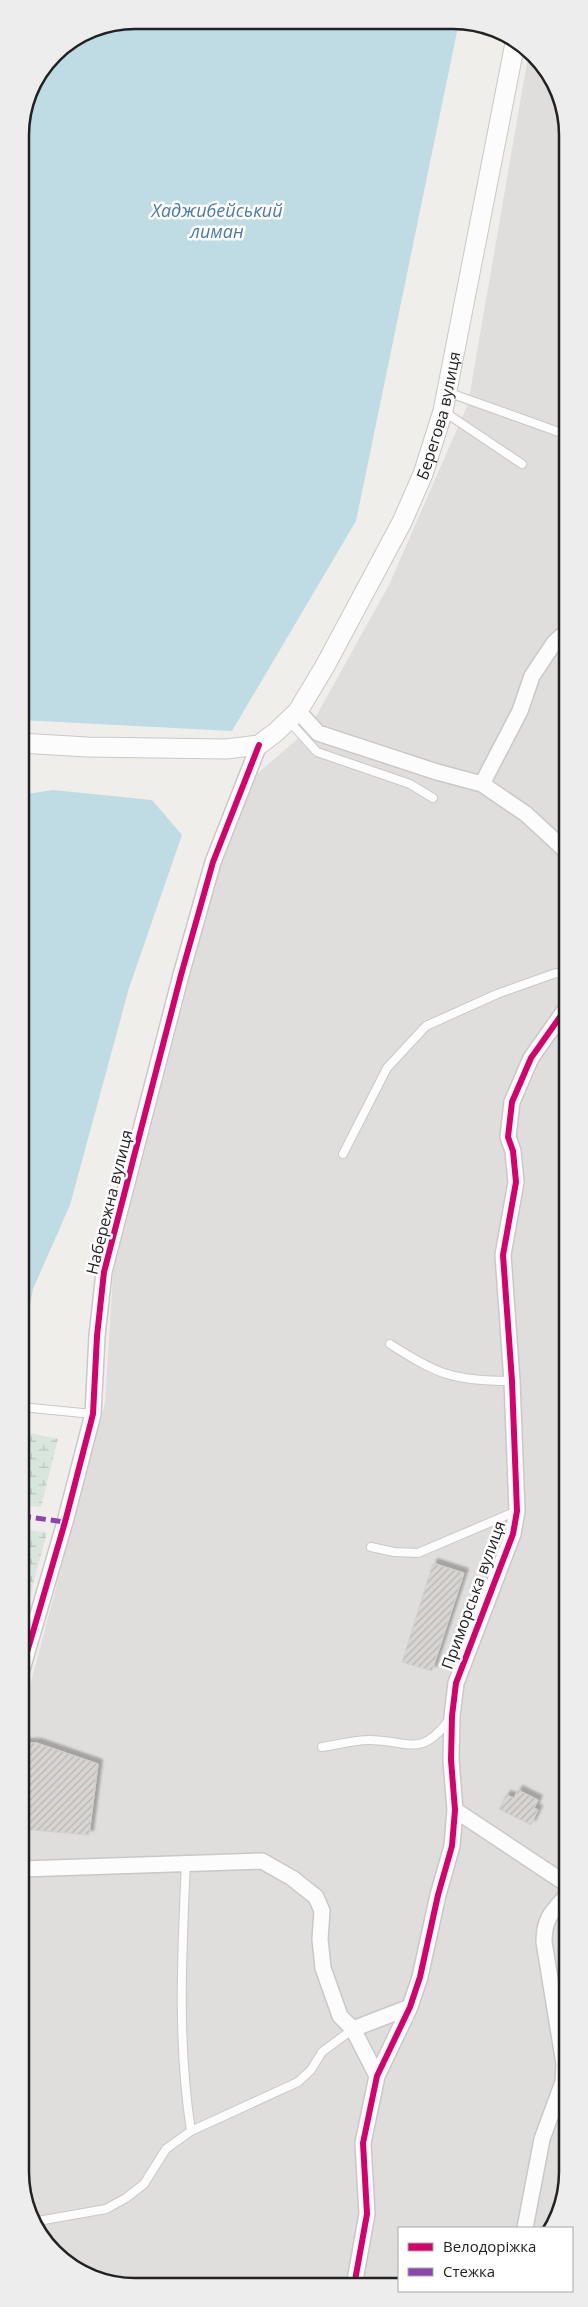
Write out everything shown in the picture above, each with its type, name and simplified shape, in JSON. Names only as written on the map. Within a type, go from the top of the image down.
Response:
[{"type":"street","name":"Берегова вулиця","points":[[258,745],[293,716],[325,666],[402,522],[423,474],[443,411],[484,190],[514,48]]},
{"type":"street","points":[[482,784],[520,711],[532,676],[559,638]]},
{"type":"street","points":[[293,716],[318,733],[436,772],[482,784],[526,814],[559,845]]},
{"type":"street","points":[[29,744],[216,749],[258,745]]},
{"type":"street","name":"Набережна вулиця","points":[[29,1646],[65,1522],[92,1414],[97,1336],[104,1272],[212,862],[258,745]]},
{"type":"street","name":"Приморська вулиця","points":[[355,2278],[367,2214],[363,2143],[377,2076],[410,2007],[420,1977],[438,1895],[452,1846],[455,1810],[451,1760],[452,1716],[456,1682],[513,1534],[517,1511],[512,1381],[503,1256],[516,1182],[513,1152],[508,1137],[512,1102],[531,1058],[559,1018]]},
{"type":"street","points":[[455,1810],[559,1879]]},
{"type":"street","points":[[29,1869],[262,1861],[292,1878],[316,1897],[322,1912],[320,1939],[323,1968],[340,2016],[353,2028],[377,2076]]},
{"type":"street","points":[[559,1904],[548,1916],[544,1927],[544,1942],[559,2034]]},
{"type":"street","points":[[353,2028],[410,2007]]},
{"type":"street","points":[[525,2227],[542,2139],[559,2093]]},
{"type":"lane","points":[[447,392],[559,432]]},
{"type":"lane","points":[[443,411],[522,464]]},
{"type":"lane","points":[[293,716],[317,752],[410,784],[433,798]]},
{"type":"lane","points":[[343,1154],[386,1068],[426,1026],[497,994],[556,973],[559,974]]},
{"type":"lane","points":[[390,1344],[426,1367],[450,1376],[474,1381],[512,1381]]},
{"type":"lane","points":[[29,1409],[92,1414]]},
{"type":"lane","points":[[371,1547],[394,1552],[418,1553],[517,1511]]},
{"type":"lane","points":[[322,1747],[369,1740],[414,1746],[434,1736],[452,1716]]},
{"type":"lane","points":[[186,1862],[180,1985],[186,2100],[191,2131]]},
{"type":"lane","points":[[41,2220],[106,2209],[126,2198],[144,2184],[166,2149],[191,2131],[298,2082],[311,2070],[322,2052],[353,2028]]},
{"type":"shaded area","points":[[528,60],[541,76],[554,101],[559,135],[559,2179],[556,2200],[543,2227],[398,2227],[398,2278],[128,2278],[107,2275],[82,2264],[70,2256],[51,2237],[34,2206],[30,2186],[29,1690],[105,1402],[113,1273],[219,865],[250,780],[309,729],[389,585],[468,404]]},
{"type":"green space","points":[[29,1433],[58,1439],[41,1507],[29,1506]]},
{"type":"green space","points":[[29,1530],[47,1533],[29,1599]]},
{"type":"water","name":"Хаджибейський лиман","points":[[135,29],[457,29],[356,521],[232,731],[29,720],[29,128],[32,107],[47,76],[65,55],[88,40],[107,32]]},
{"type":"water","points":[[53,790],[152,800],[182,835],[129,988],[70,1205],[33,1289],[29,1309],[29,794]]},
{"type":"building","points":[[433,1563],[464,1573],[432,1671],[402,1662]]},
{"type":"building","points":[[29,1743],[37,1743],[98,1764],[89,1835],[29,1830]]},
{"type":"building","points":[[518,1790],[538,1800],[534,1808],[538,1810],[531,1825],[499,1809],[506,1795],[514,1798]]},
{"type":"marked path","points":[[29,1517],[65,1522]]},
{"type":"cycle path","points":[[29,1646],[65,1522],[93,1414],[97,1336],[104,1272],[181,975],[213,862],[259,745]]},
{"type":"cycle path","points":[[355,2278],[367,2214],[363,2143],[377,2076],[410,2007],[420,1977],[438,1895],[452,1846],[455,1810],[451,1760],[452,1716],[456,1683],[513,1534],[517,1511],[512,1381],[503,1255],[516,1182],[513,1151],[508,1137],[512,1102],[531,1058],[559,1018]]}]
